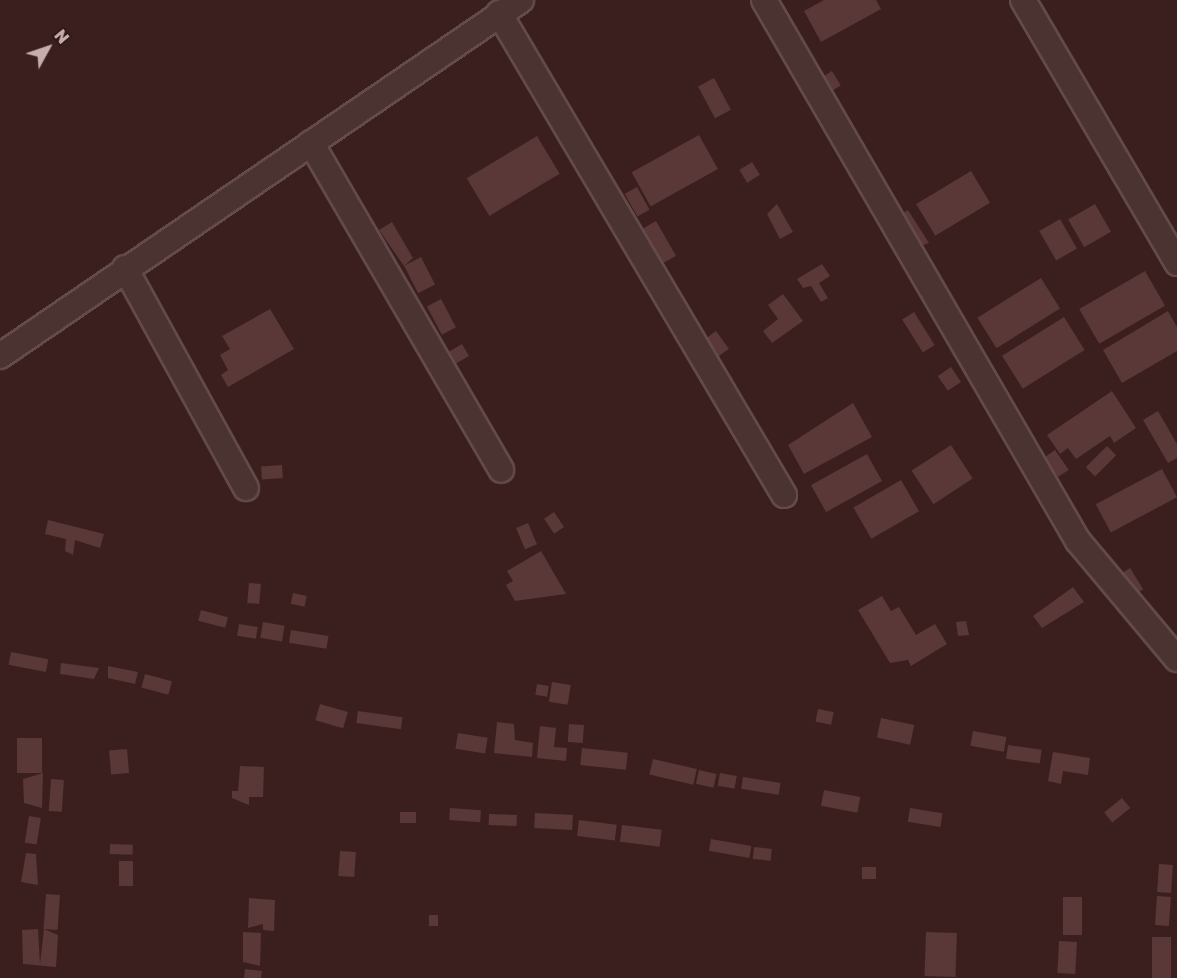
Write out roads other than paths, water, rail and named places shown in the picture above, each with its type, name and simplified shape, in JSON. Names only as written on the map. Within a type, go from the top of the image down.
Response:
[{"type":"street","points":[[0,356],[125,268],[521,0]]},
{"type":"street","points":[[764,0],[1078,541],[1177,659]]},
{"type":"street","points":[[1023,0],[1177,263]]},
{"type":"street","points":[[499,13],[784,495]]},
{"type":"street","points":[[311,142],[501,470]]},
{"type":"street","points":[[125,268],[246,488]]}]
